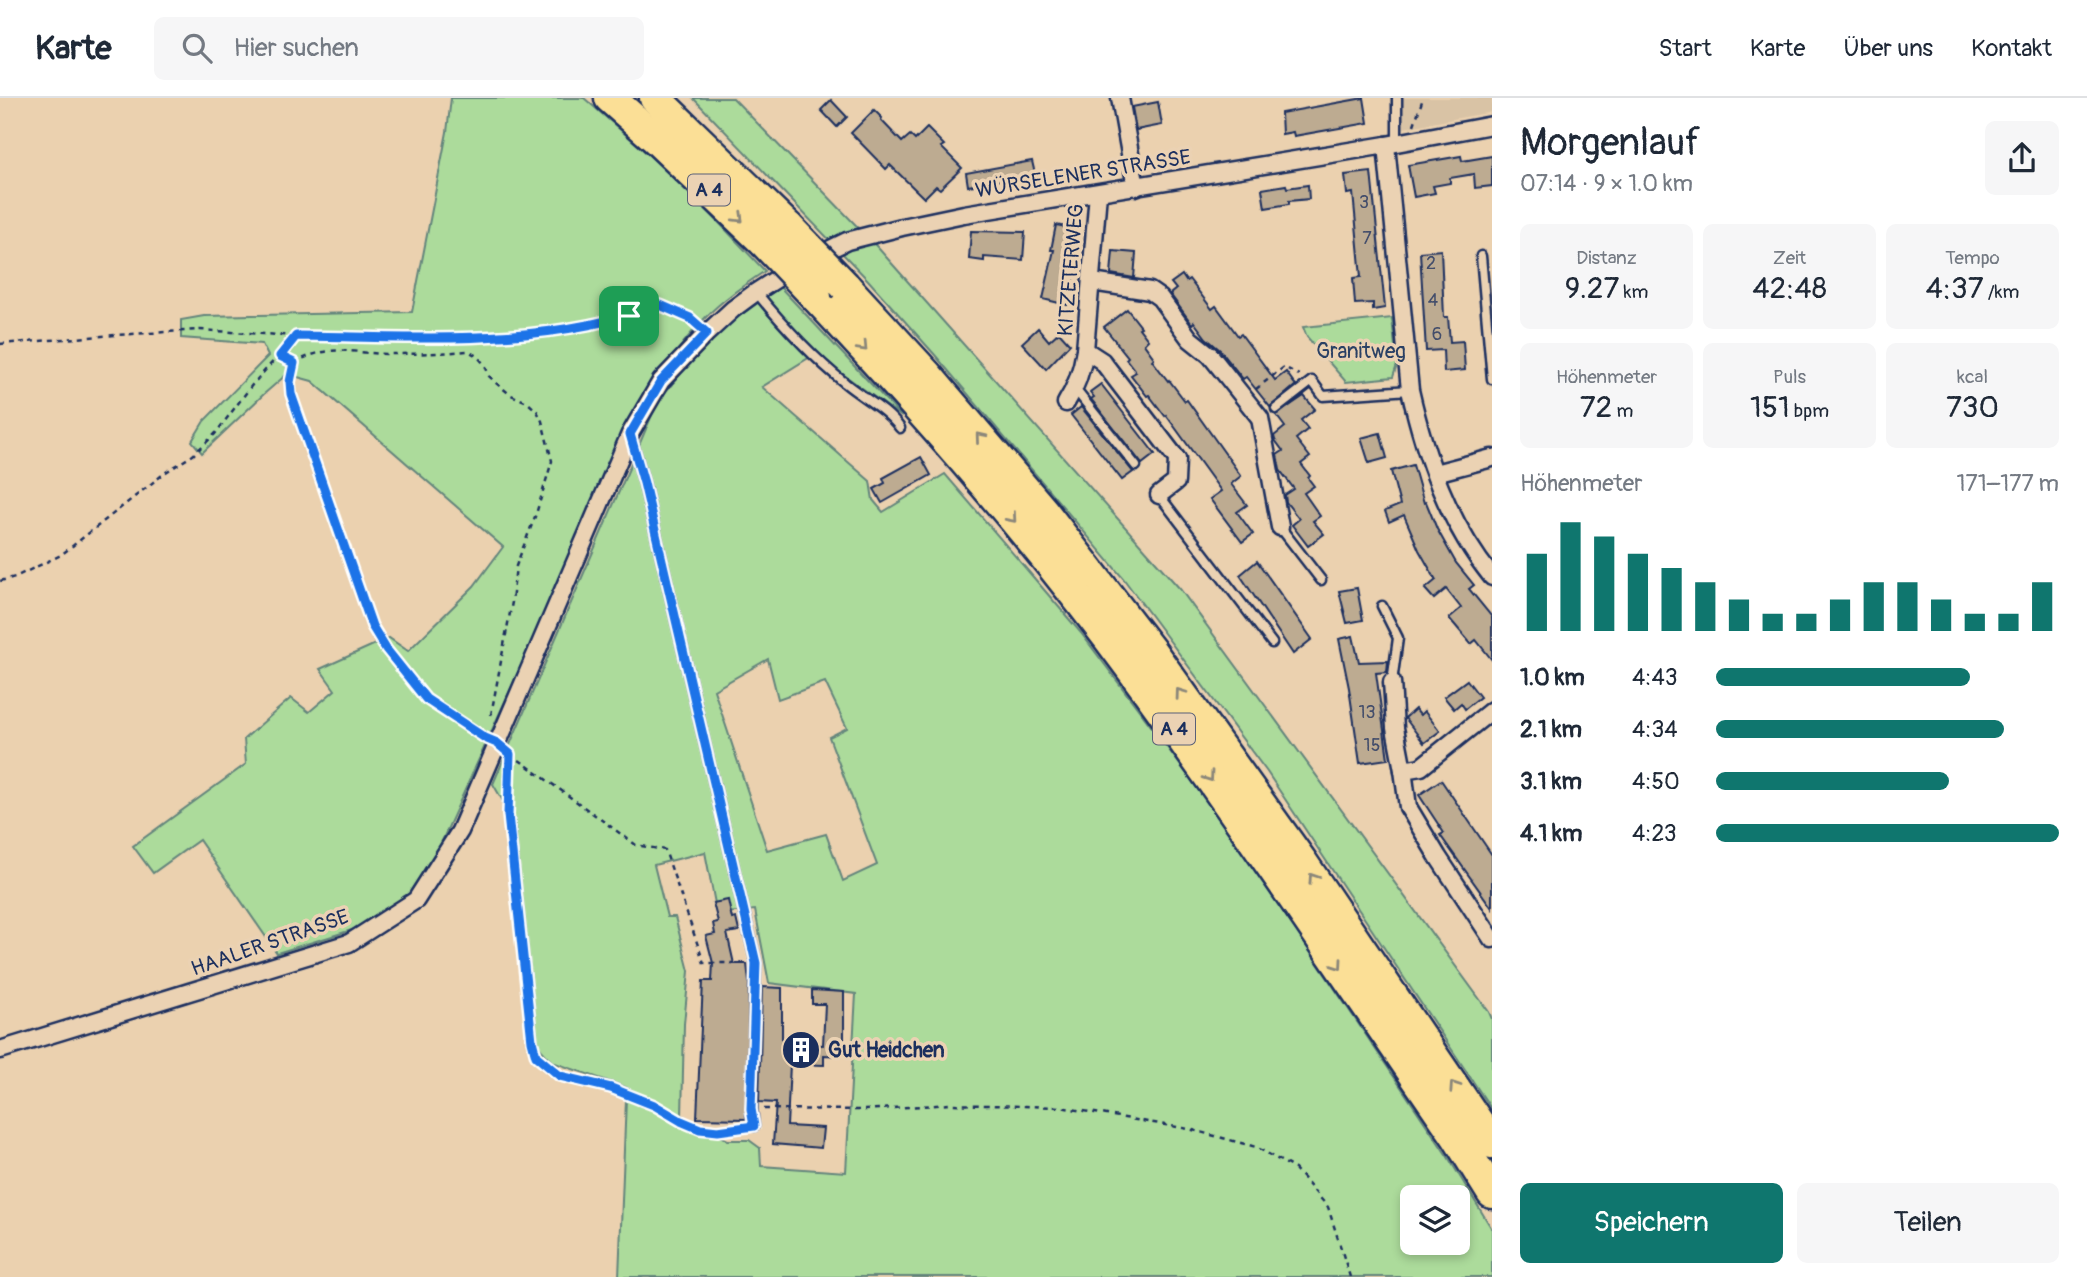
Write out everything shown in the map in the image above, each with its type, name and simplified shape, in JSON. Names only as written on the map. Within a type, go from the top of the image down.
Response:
[{"type":"highway","name":"A 4","points":[[610,98],[654,137],[845,286],[927,375],[1043,511],[1151,651],[1302,862],[1492,1143]]},
{"type":"highway","name":"A 4","points":[[655,98],[777,235],[816,297],[904,390],[1015,521],[1134,673],[1457,1137],[1492,1193]]},
{"type":"street","points":[[1120,98],[1136,187]]},
{"type":"street","name":"WÜRSELENER STRASSE","points":[[707,333],[756,292],[798,265],[848,241],[964,215],[1492,125]]},
{"type":"street","points":[[1392,143],[1410,390],[1419,429],[1463,537],[1492,577]]},
{"type":"street","name":"KITZETERWEG","points":[[1066,403],[1083,366],[1098,193]]},
{"type":"street","points":[[1092,282],[1150,291],[1160,298],[1190,339],[1210,355],[1260,418],[1280,527]]},
{"type":"street","name":"HAALER STRASSE","points":[[0,1050],[349,943],[416,900],[460,831],[630,434],[661,381],[707,333]]},
{"type":"street","name":"KITZETERWEG","points":[[1085,350],[1102,361],[1177,459],[1176,482],[1159,495]]},
{"type":"street","points":[[1435,473],[1492,458]]},
{"type":"street","points":[[1392,681],[1395,728],[1408,807],[1492,939]]},
{"type":"street","points":[[1403,770],[1421,767],[1492,709]]},
{"type":"lane","points":[[1392,143],[1397,98]]},
{"type":"lane","points":[[1481,257],[1492,379]]},
{"type":"lane","points":[[756,292],[778,320],[812,354],[845,383],[893,418],[900,428]]},
{"type":"lane","points":[[1276,409],[1312,381],[1323,396],[1410,390]]},
{"type":"lane","points":[[1075,388],[1136,466]]},
{"type":"lane","points":[[630,434],[647,496],[756,963],[751,1109],[754,1126]]},
{"type":"lane","points":[[1159,495],[1272,643]]},
{"type":"lane","points":[[1280,527],[1321,580]]},
{"type":"lane","points":[[1382,606],[1398,638],[1392,681]]},
{"type":"path","points":[[1413,126],[1423,98]]},
{"type":"path","points":[[0,344],[200,330],[296,336],[507,337],[590,325],[660,305],[690,318],[707,333]]},
{"type":"path","points":[[0,581],[15,577],[61,555],[166,472],[193,455],[215,434],[252,385],[296,336]]},
{"type":"path","points":[[294,363],[309,355],[336,349],[388,354],[468,351],[485,365],[489,376],[496,383],[537,411],[552,461],[516,566],[496,699],[498,745],[532,1041],[536,1056],[560,1076],[611,1088],[654,1105],[700,1129],[718,1131],[754,1126]]},
{"type":"path","points":[[280,356],[294,363]]},
{"type":"path","points":[[294,363],[290,382],[291,394],[372,626],[386,649],[426,699],[498,745],[636,845],[665,850],[704,963],[756,963]]},
{"type":"path","points":[[1257,388],[1284,367],[1312,381]]},
{"type":"path","points":[[751,1109],[865,1110],[950,1104],[1060,1107],[1189,1129],[1256,1147],[1295,1169],[1328,1207],[1350,1277]]},
{"type":"shaded area","points":[[1403,98],[1492,98],[1492,112],[1403,128]]},
{"type":"green space","points":[[451,98],[584,98],[681,183],[765,271],[726,299],[695,329],[634,415],[433,861],[404,902],[355,929],[277,953],[199,840],[153,873],[133,846],[246,764],[244,739],[291,698],[309,712],[335,690],[320,669],[389,638],[408,651],[474,586],[503,547],[312,381],[287,374],[202,453],[192,441],[204,421],[268,356],[262,344],[181,338],[181,320],[204,316],[412,312],[447,132]]},
{"type":"green space","points":[[693,98],[733,98],[879,249],[1180,589],[1489,1012],[1492,1019],[1492,1110],[1267,772],[1123,578],[935,355],[868,280]]},
{"type":"green space","points":[[780,287],[902,417],[815,354],[762,387],[870,481],[873,500],[883,512],[945,474],[1081,633],[1218,815],[1465,1185],[1400,1185],[1400,1255],[1470,1255],[1470,1193],[1492,1229],[1492,1277],[619,1277],[626,1099],[728,1140],[749,1140],[760,1148],[761,1166],[846,1172],[856,994],[769,983],[755,910],[717,914],[705,852],[654,865],[667,917],[675,917],[689,971],[684,1024],[682,1118],[625,1087],[552,1062],[538,1046],[514,820],[493,784],[658,401],[713,335]],"holes":[[[768,659],[778,699],[825,682],[847,728],[829,737],[877,865],[843,881],[826,834],[767,850],[714,690]]]},
{"type":"green space","name":"Granitweg","points":[[1392,318],[1397,365],[1393,377],[1346,382],[1307,337],[1303,327]]},
{"type":"building","points":[[1364,98],[1368,123],[1294,136],[1293,132],[1282,134],[1281,113]]},
{"type":"building","points":[[831,100],[847,117],[837,127],[821,110]]},
{"type":"building","points":[[1158,102],[1162,125],[1136,130],[1132,107]]},
{"type":"building","points":[[874,110],[902,142],[910,135],[915,140],[927,128],[962,168],[940,189],[936,186],[924,198],[890,165],[886,169],[851,133]]},
{"type":"building","points":[[1461,156],[1462,161],[1492,156],[1492,186],[1475,188],[1474,174],[1450,178],[1450,183],[1433,186],[1435,193],[1414,197],[1408,165]]},
{"type":"building","points":[[1032,161],[1035,174],[968,186],[966,173]]},
{"type":"building","points":[[1371,172],[1385,308],[1373,310],[1373,303],[1355,304],[1353,278],[1361,277],[1353,193],[1347,194],[1345,175]]},
{"type":"building","points":[[1286,185],[1287,188],[1308,185],[1309,199],[1265,208],[1262,189]]},
{"type":"building","points":[[1056,225],[1076,229],[1069,276],[1073,277],[1067,305],[1043,299],[1054,250],[1051,250]]},
{"type":"building","points":[[971,231],[1025,232],[1023,260],[984,257],[984,261],[969,259]]},
{"type":"building","points":[[1441,250],[1444,317],[1448,317],[1450,342],[1463,341],[1465,370],[1444,372],[1443,350],[1426,351],[1420,252]]},
{"type":"building","points":[[1113,251],[1136,253],[1134,278],[1111,274]]},
{"type":"building","points":[[1182,275],[1186,281],[1189,279],[1212,309],[1216,306],[1238,336],[1241,334],[1275,380],[1286,372],[1296,385],[1270,407],[1246,377],[1243,379],[1220,350],[1194,322],[1192,324],[1170,294],[1176,289],[1171,283]]},
{"type":"building","points":[[1127,309],[1148,340],[1144,344],[1154,358],[1152,360],[1185,401],[1187,400],[1241,476],[1231,484],[1247,505],[1237,512],[1253,534],[1242,542],[1210,499],[1221,491],[1166,415],[1131,375],[1136,372],[1126,359],[1128,357],[1104,327]]},
{"type":"building","points":[[1038,328],[1049,341],[1059,332],[1070,344],[1046,369],[1022,343]]},
{"type":"building","points":[[1101,384],[1155,454],[1142,464],[1091,399],[1094,397],[1090,392]]},
{"type":"building","points":[[1304,396],[1315,409],[1301,420],[1308,429],[1296,439],[1310,457],[1301,464],[1314,486],[1304,493],[1320,516],[1313,521],[1324,534],[1308,546],[1292,525],[1299,519],[1286,502],[1285,495],[1294,489],[1280,470],[1277,455],[1283,451],[1274,436],[1285,427],[1276,415]]},
{"type":"building","points":[[1081,407],[1133,472],[1122,480],[1071,415]]},
{"type":"building","points":[[1380,433],[1387,458],[1369,463],[1361,438]]},
{"type":"building","points":[[921,457],[931,475],[882,503],[874,489],[885,483],[883,478]]},
{"type":"building","points":[[1413,465],[1424,503],[1426,502],[1437,529],[1456,563],[1474,585],[1469,589],[1492,617],[1492,660],[1476,640],[1471,644],[1449,618],[1461,608],[1446,589],[1434,599],[1425,589],[1436,580],[1404,515],[1389,522],[1385,511],[1400,505],[1391,471]]},
{"type":"building","points":[[1257,561],[1312,639],[1293,654],[1240,575]]},
{"type":"building","points":[[1357,588],[1363,620],[1347,623],[1339,591]]},
{"type":"building","points":[[1353,636],[1359,662],[1388,661],[1387,672],[1376,673],[1388,759],[1360,763],[1339,639]]},
{"type":"building","points":[[1467,680],[1480,697],[1465,709],[1461,703],[1454,709],[1444,697]]},
{"type":"building","points":[[1415,709],[1420,715],[1424,711],[1440,731],[1424,743],[1405,718]]},
{"type":"building","points":[[1441,780],[1492,855],[1492,908],[1440,835],[1444,833],[1419,795]]},
{"type":"building","points":[[728,900],[732,919],[736,918],[739,931],[727,933],[734,964],[747,964],[749,982],[746,1119],[697,1118],[703,981],[712,981],[713,963],[706,936],[715,934],[713,923],[718,922],[713,903]]},
{"type":"building","name":"Gut Heidchen","points":[[762,987],[782,988],[782,1039],[786,1040],[786,1043],[823,1045],[825,1004],[812,1004],[812,990],[844,992],[844,1041],[841,1041],[841,1056],[824,1055],[824,1065],[790,1064],[787,1126],[823,1128],[821,1148],[773,1144],[776,1103],[759,1102]]},
{"type":"place","name":"Gut Heidchen","points":[[801,1050]]},
{"type":"route","points":[[660,305],[690,318],[707,333],[661,381],[630,434],[644,483],[756,963],[751,1109],[754,1126],[718,1131],[700,1129],[654,1105],[611,1088],[560,1076],[536,1056],[532,1041],[508,815],[510,754],[426,699],[386,649],[372,626],[291,394],[290,382],[294,363],[280,356],[296,336],[507,337],[561,330],[629,316],[660,305]]}]
